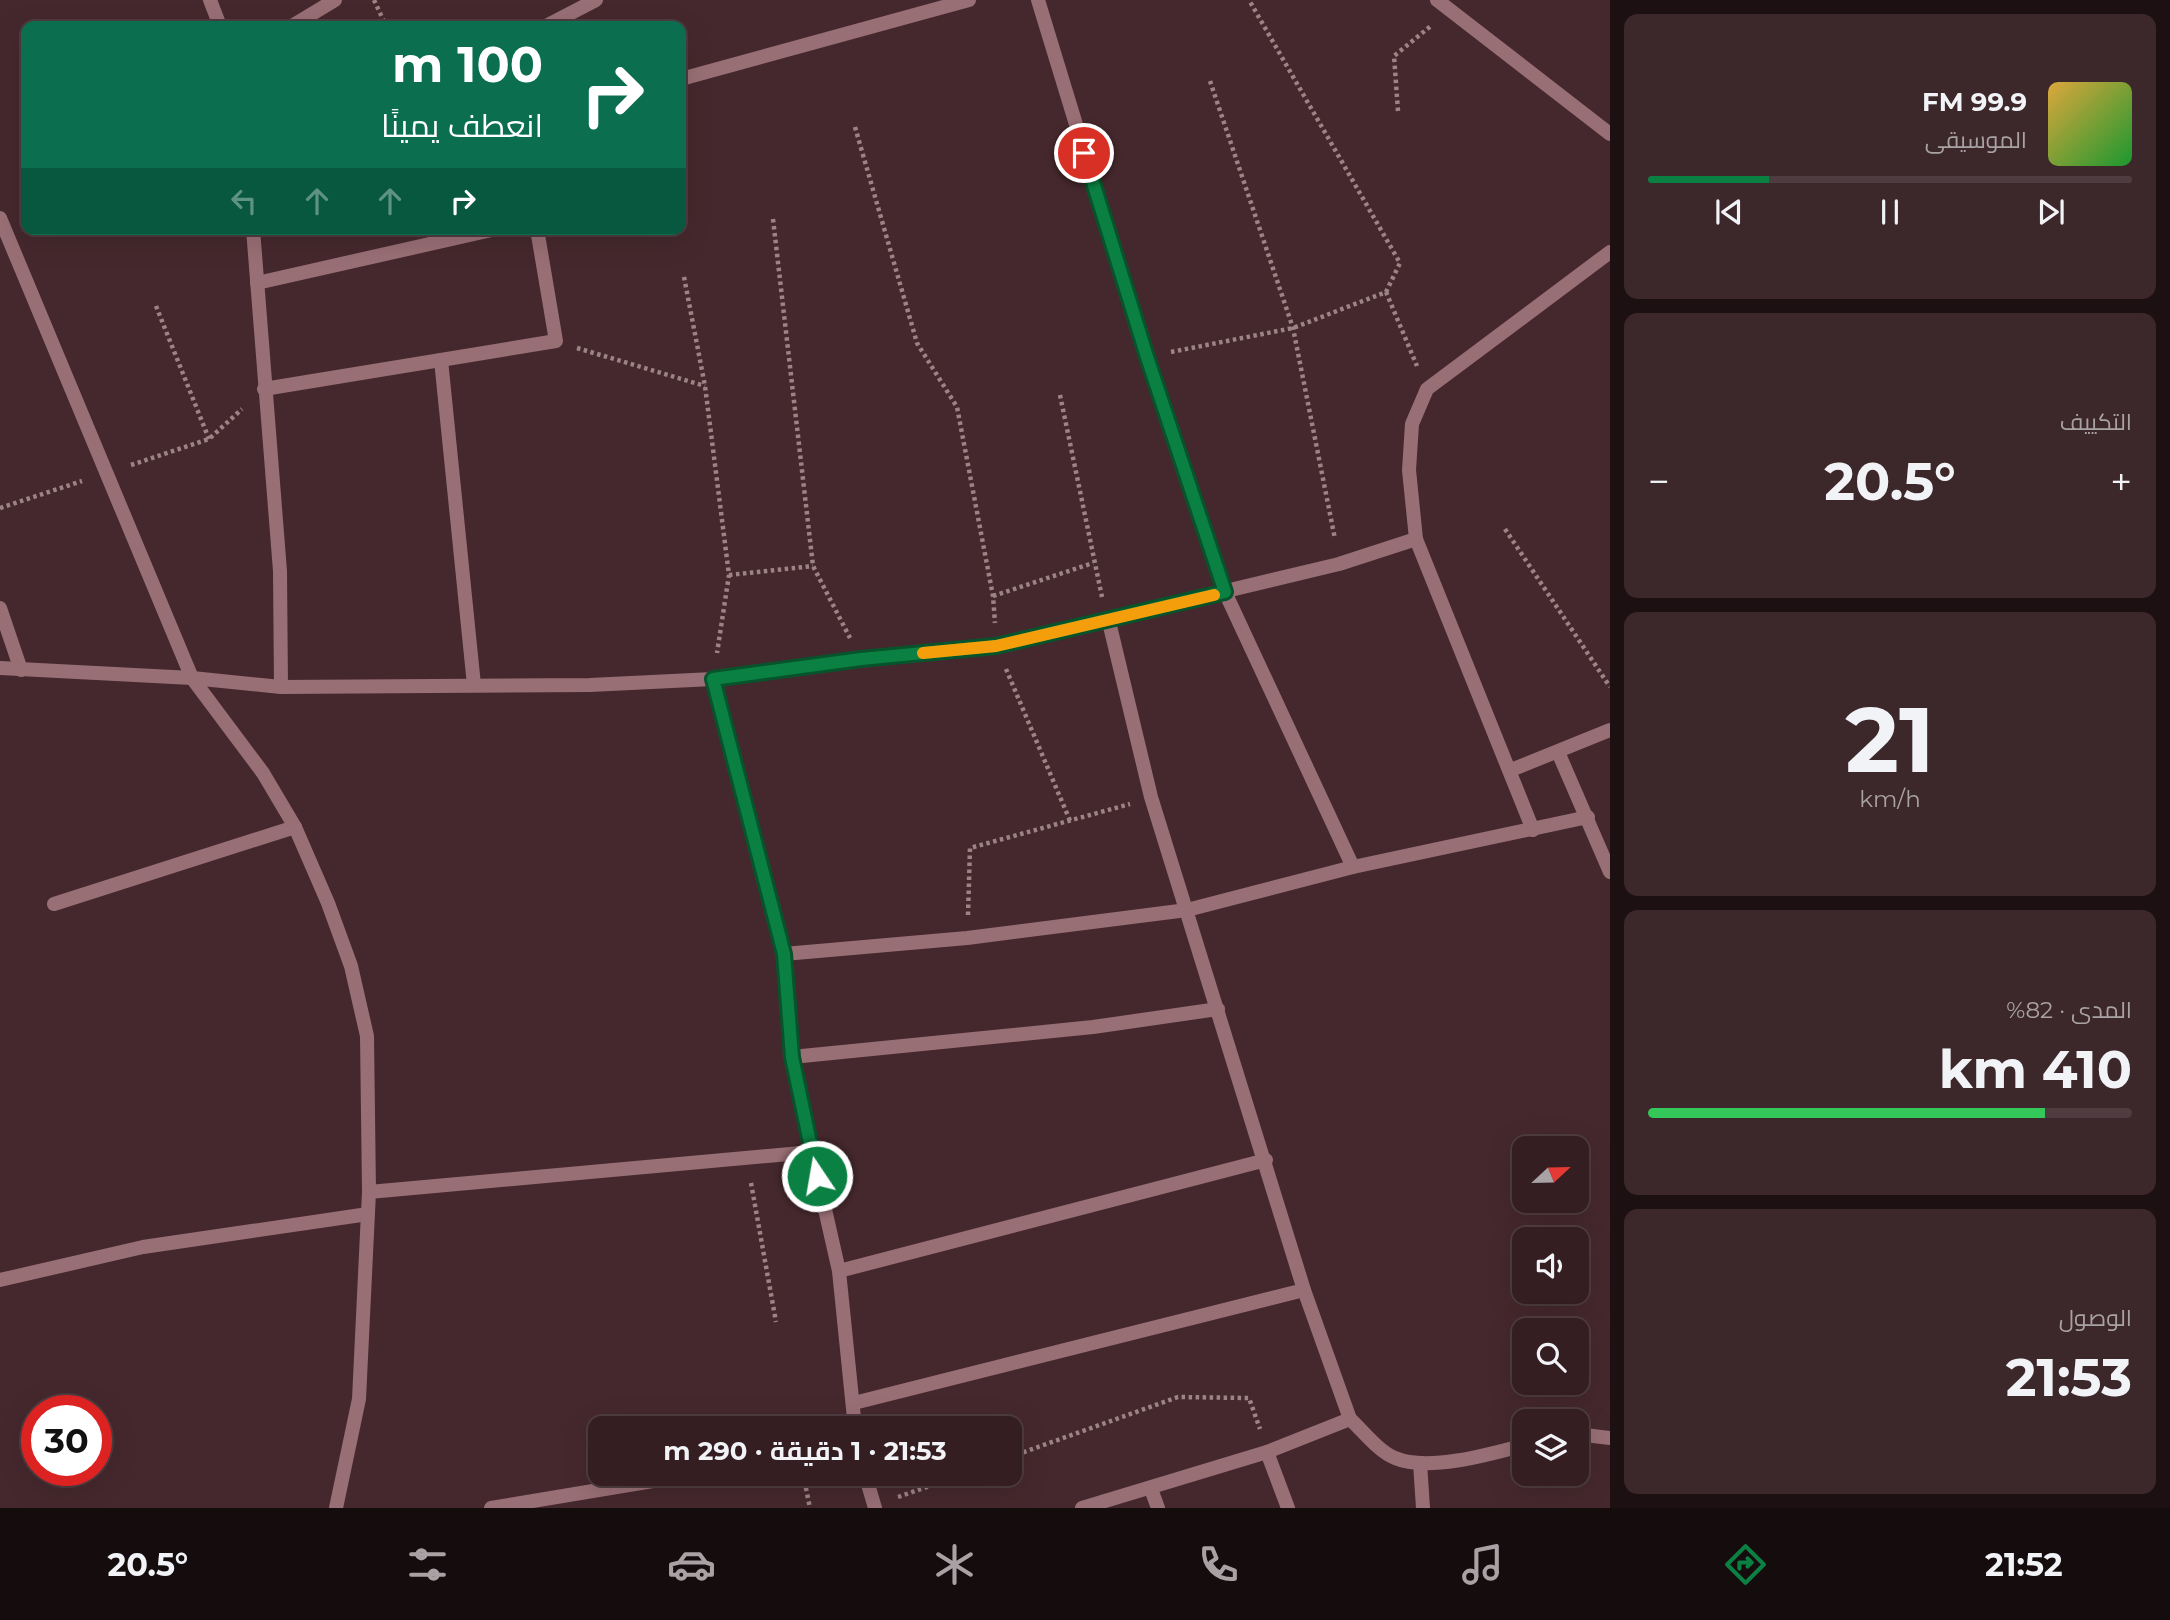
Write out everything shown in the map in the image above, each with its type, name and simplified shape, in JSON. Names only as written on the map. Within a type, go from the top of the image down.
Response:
[{"type":"street","points":[[210,0],[218,21]]},
{"type":"street","points":[[300,21],[335,0]]},
{"type":"street","points":[[556,21],[596,0]]},
{"type":"street","points":[[686,78],[969,0]]},
{"type":"street","points":[[1038,0],[1147,357],[1225,592],[1353,867]]},
{"type":"street","points":[[1437,0],[1610,134]]},
{"type":"street","points":[[0,218],[104,474],[192,678],[263,773],[295,827],[328,903],[351,966],[368,1036],[369,1192],[359,1399],[336,1508]]},
{"type":"street","points":[[253,235],[280,571],[281,687]]},
{"type":"street","points":[[257,283],[469,235]]},
{"type":"street","points":[[264,389],[556,341],[538,235]]},
{"type":"street","points":[[1534,830],[1416,539],[1409,470],[1412,424],[1427,389],[1610,252]]},
{"type":"street","points":[[442,360],[474,685]]},
{"type":"street","points":[[0,668],[192,678],[281,687],[590,685],[713,679],[861,659],[996,646],[1109,622],[1339,564],[1416,539]]},
{"type":"street","points":[[0,608],[20,670]]},
{"type":"street","points":[[1109,622],[1151,797],[1266,1160],[1304,1290],[1350,1419],[1394,1458],[1420,1463],[1486,1456],[1512,1448]]},
{"type":"street","points":[[713,679],[784,954],[792,1057],[839,1271],[855,1416]]},
{"type":"street","points":[[1511,770],[1610,730]]},
{"type":"street","points":[[1558,752],[1610,872]]},
{"type":"street","points":[[784,954],[967,938],[1187,910],[1353,867],[1588,817]]},
{"type":"street","points":[[54,904],[295,827]]},
{"type":"street","points":[[792,1057],[1093,1027],[1218,1009]]},
{"type":"street","points":[[369,1192],[812,1152]]},
{"type":"street","points":[[839,1271],[1266,1160]]},
{"type":"street","points":[[0,1280],[143,1247],[368,1214]]},
{"type":"street","points":[[854,1403],[1304,1290]]},
{"type":"street","points":[[1082,1508],[1268,1452],[1350,1419]]},
{"type":"street","points":[[1589,1435],[1610,1438]]},
{"type":"street","points":[[1268,1452],[1288,1508]]},
{"type":"street","points":[[1420,1463],[1423,1508]]},
{"type":"street","points":[[491,1508],[623,1486]]},
{"type":"street","points":[[868,1486],[874,1507]]},
{"type":"street","points":[[1151,1489],[1158,1508]]},
{"type":"path","points":[[374,0],[384,21]]},
{"type":"path","points":[[1147,357],[1293,328],[1387,292],[1400,263],[1249,0]]},
{"type":"path","points":[[1398,111],[1394,56],[1451,9]]},
{"type":"path","points":[[1210,81],[1293,328],[1339,564]]},
{"type":"path","points":[[855,127],[916,343],[957,407],[993,596],[1093,563],[1060,395]]},
{"type":"path","points":[[773,219],[813,566],[861,659]]},
{"type":"path","points":[[684,277],[705,386],[729,575],[713,679]]},
{"type":"path","points":[[1387,292],[1427,389]]},
{"type":"path","points":[[156,306],[209,439]]},
{"type":"path","points":[[556,341],[705,386]]},
{"type":"path","points":[[0,508],[209,439],[264,389]]},
{"type":"path","points":[[1505,529],[1610,687]]},
{"type":"path","points":[[729,575],[813,566]]},
{"type":"path","points":[[996,646],[1071,822]]},
{"type":"path","points":[[967,938],[970,848],[1071,822],[1151,797]]},
{"type":"path","points":[[747,1158],[776,1322]]},
{"type":"path","points":[[1022,1453],[1178,1398],[1249,1398],[1268,1452]]},
{"type":"path","points":[[805,1486],[810,1508]]},
{"type":"path","points":[[874,1507],[931,1486]]},
{"type":"slow traffic","points":[[923,653],[996,646],[1109,622],[1214,595]]},
{"type":"route","points":[[817,1176],[792,1057],[784,954],[713,679],[861,659],[996,646],[1109,622],[1225,592],[1147,357],[1084,153]]}]
